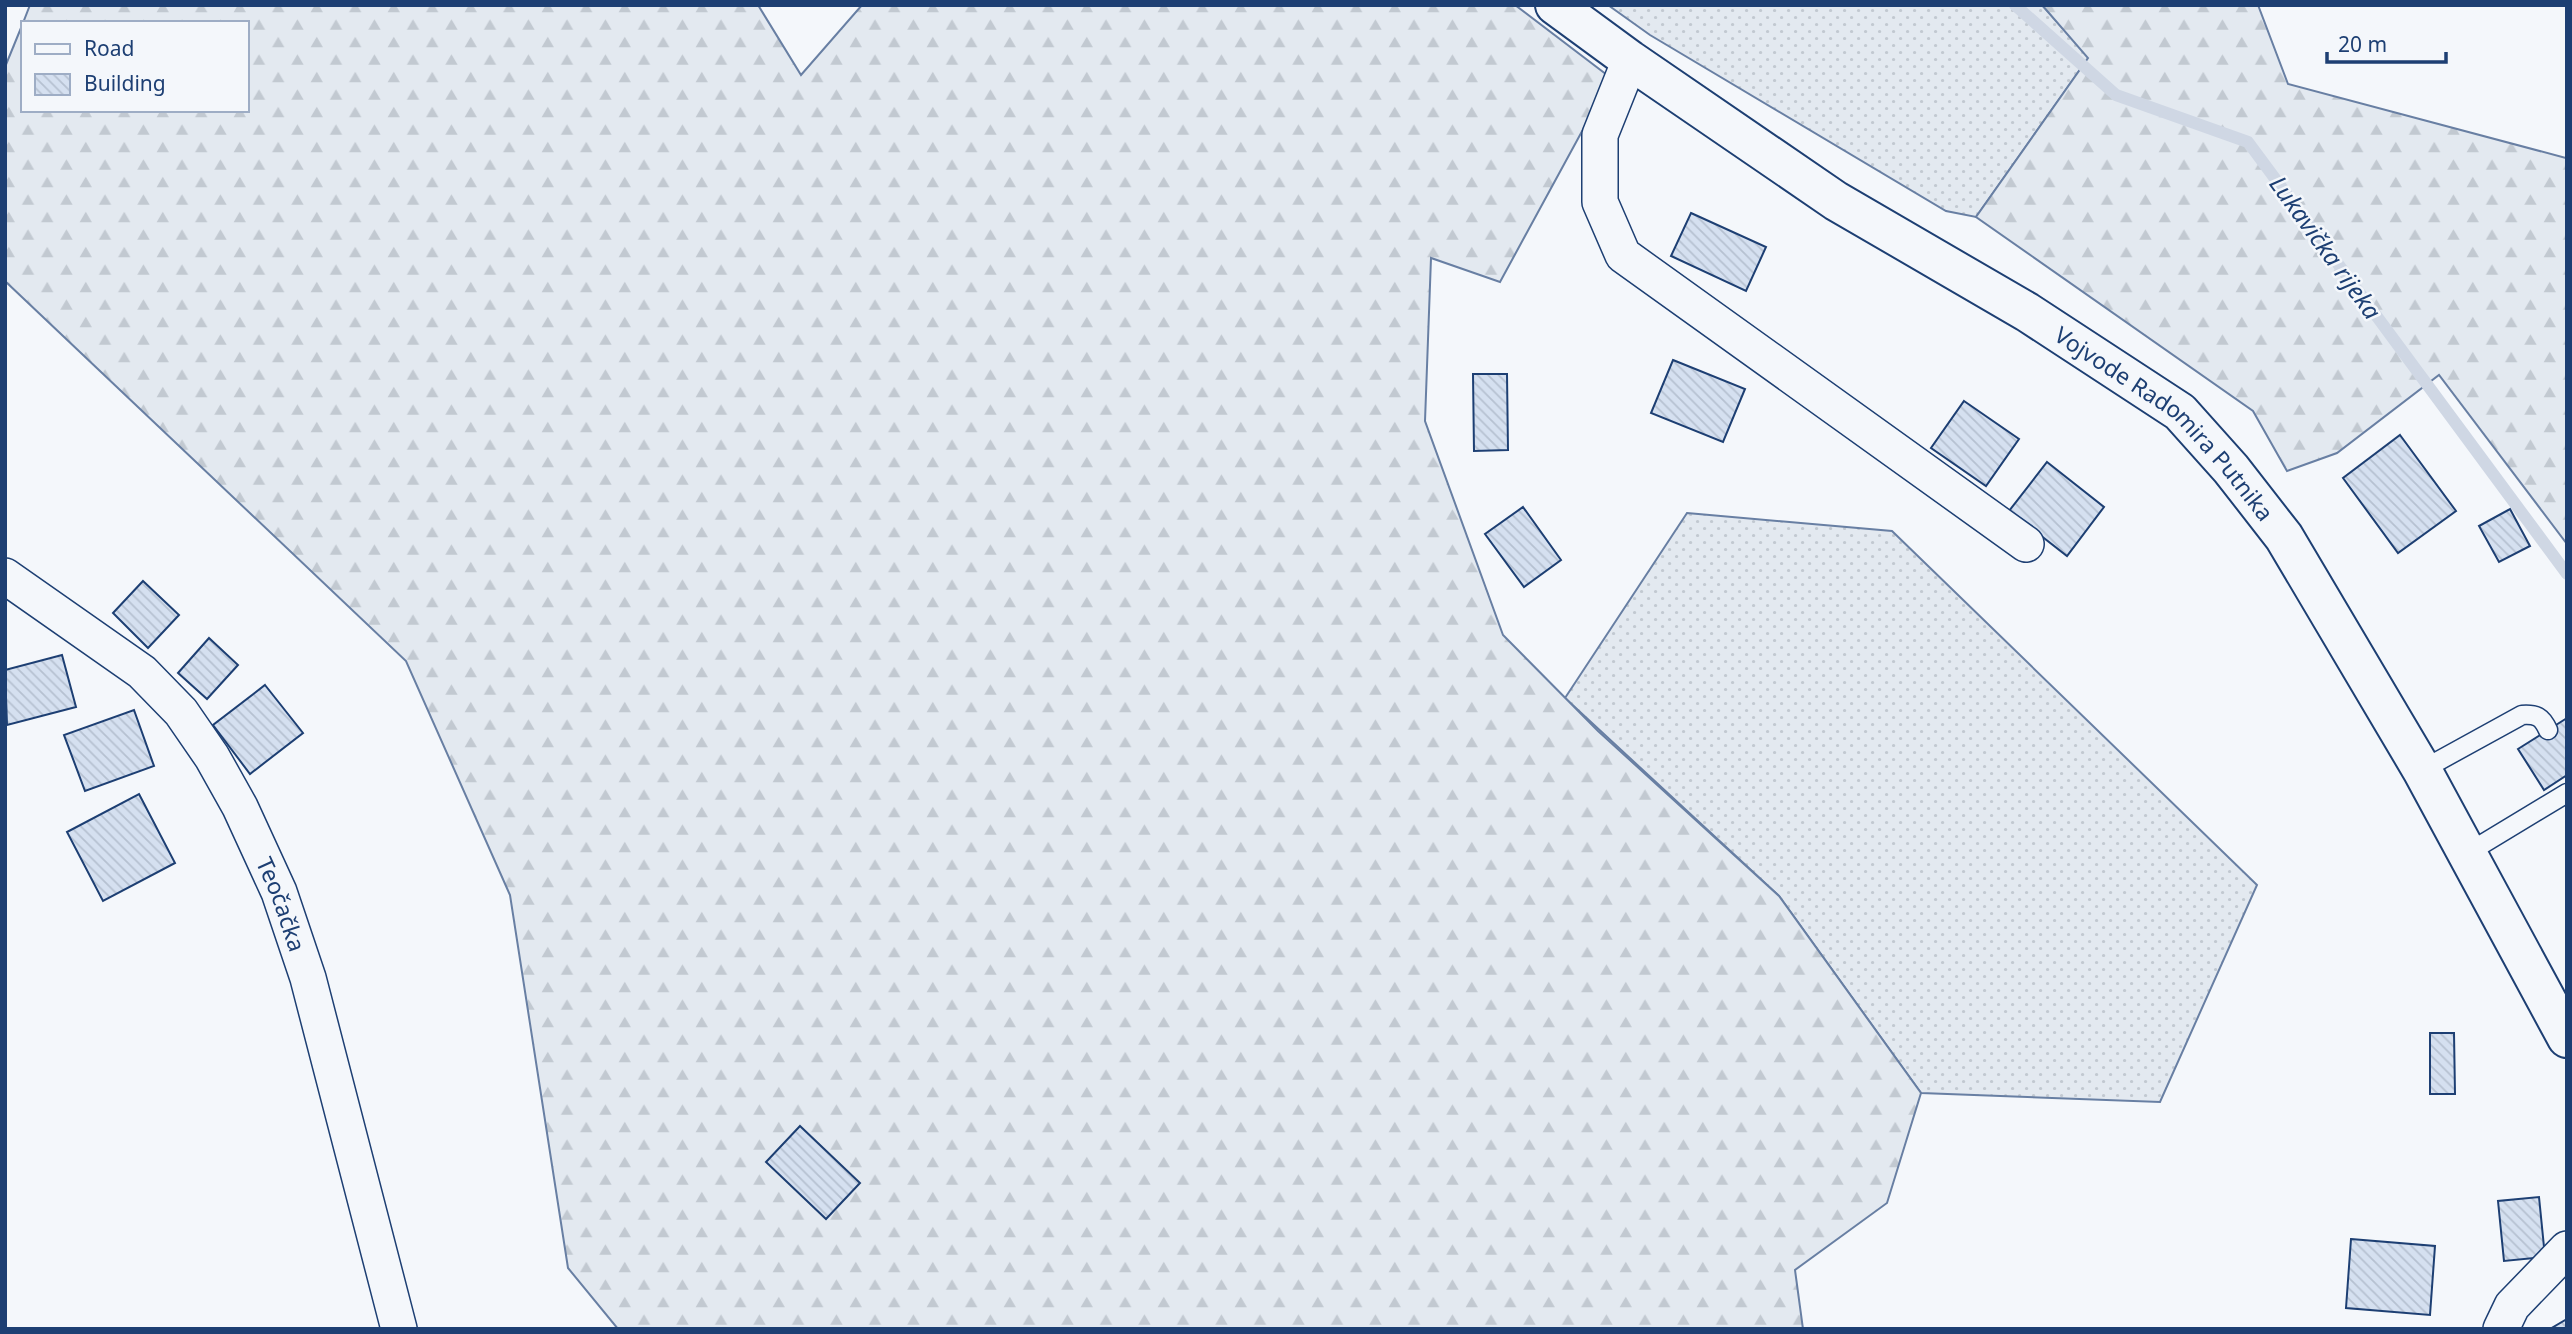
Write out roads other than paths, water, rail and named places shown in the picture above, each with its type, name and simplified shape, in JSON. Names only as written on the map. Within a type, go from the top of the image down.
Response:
[{"type":"main road","name":"Vojvode Radomira Putnika","points":[[1555,5],[1630,60],[1836,201],[2027,312],[2180,412],[2231,469],[2284,537],[2422,770],[2567,1038]]},
{"type":"street","points":[[1630,60],[1601,135],[1600,202],[1623,255],[2026,544]]},
{"type":"street","name":"Teočačka","points":[[5,576],[142,672],[181,712],[212,757],[240,807],[279,892],[308,978],[399,1329]]},
{"type":"street","points":[[2501,1329],[2512,1306],[2567,1249]]},
{"type":"lane","points":[[2422,770],[2522,715],[2535,714],[2542,718],[2548,730]]},
{"type":"lane","points":[[2466,854],[2567,793]]},
{"type":"waterway","name":"Lukavička rijeka","points":[[2015,5],[2116,95],[2248,142],[2567,574]]}]
